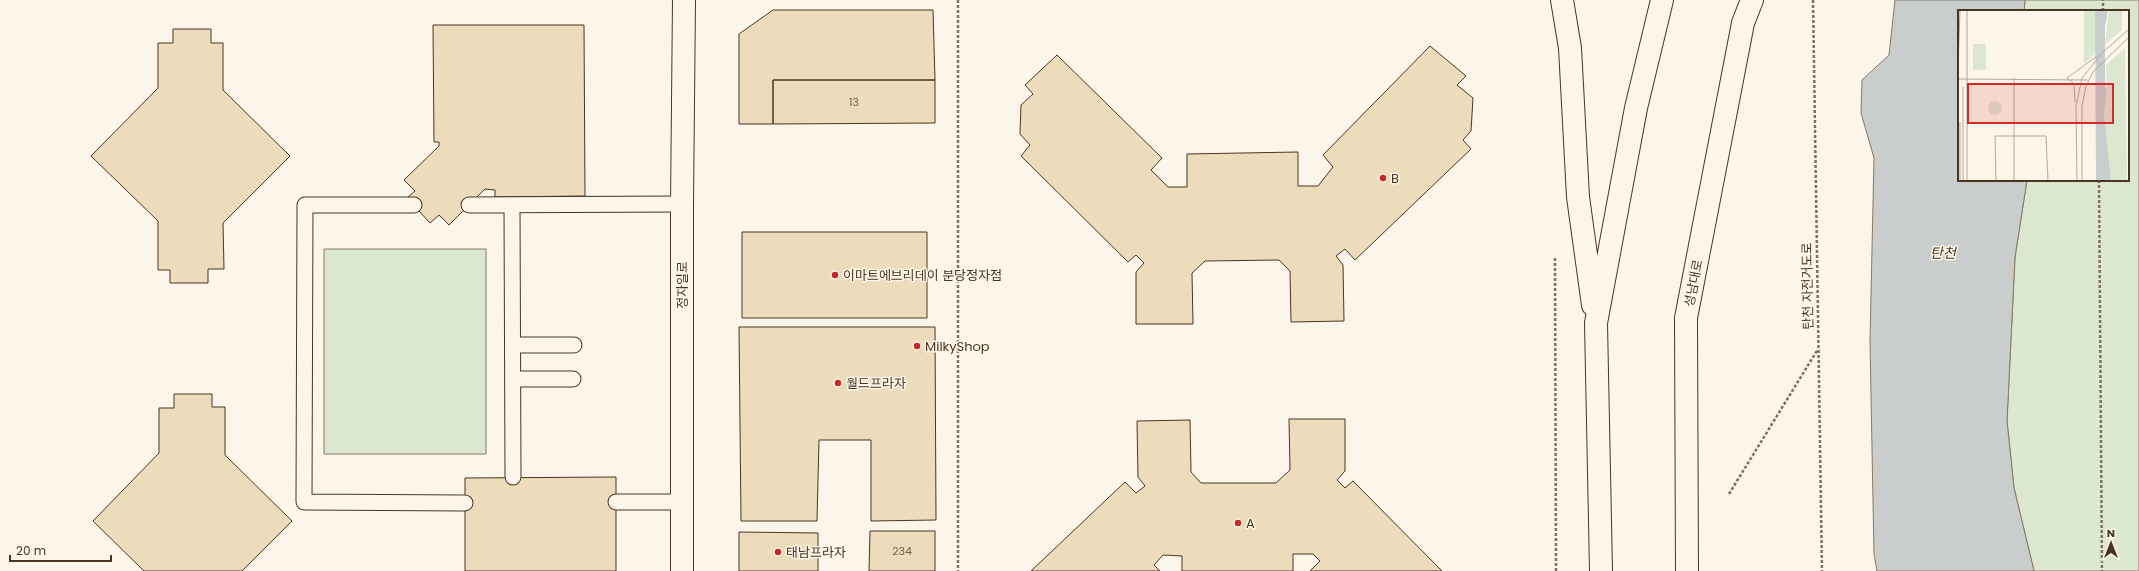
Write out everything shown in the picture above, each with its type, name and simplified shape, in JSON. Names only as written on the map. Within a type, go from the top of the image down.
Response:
[{"type":"main road","name":"정자일로","points":[[682,571],[682,204],[684,0]]},
{"type":"main road","points":[[1562,0],[1570,48],[1578,197],[1596,323],[1600,571]]},
{"type":"main road","points":[[1596,323],[1636,108],[1662,0]]},
{"type":"main road","name":"성남대로","points":[[1687,571],[1686,318],[1743,23],[1752,0]]},
{"type":"lane","points":[[469,205],[682,204]]},
{"type":"lane","points":[[414,205],[305,205],[304,502],[465,503]]},
{"type":"lane","points":[[512,205],[513,478]]},
{"type":"lane","points":[[513,345],[574,345]]},
{"type":"lane","points":[[513,379],[573,379]]},
{"type":"lane","points":[[616,502],[682,502]]},
{"type":"path","points":[[958,0],[958,571]]},
{"type":"path","name":"탄천 자전거도로","points":[[1813,0],[1822,571]]},
{"type":"path","points":[[2099,181],[2102,571]]},
{"type":"path","points":[[1555,253],[1556,571]]},
{"type":"path","points":[[1729,494],[1818,349]]},
{"type":"green space","points":[[2025,0],[2139,0],[2139,571],[2034,571],[2014,488],[2007,421],[2015,257],[2027,181],[2129,181],[2129,10],[2024,10]]},
{"type":"green space","points":[[324,249],[486,249],[486,454],[324,454]]},
{"type":"water","name":"탄천","points":[[1895,0],[2025,0],[2024,10],[1958,10],[1958,181],[2027,181],[2015,257],[2007,421],[2014,488],[2034,571],[1877,571],[1874,554],[1870,341],[1874,158],[1861,113],[1862,80],[1889,55]]},
{"type":"building","points":[[773,10],[933,10],[935,80],[773,80],[773,124],[739,124],[739,34]]},
{"type":"building","points":[[433,25],[584,25],[585,196],[495,197],[495,190],[485,189],[449,225],[439,215],[430,223],[407,198],[415,191],[404,180],[439,146],[439,142],[434,142]]},
{"type":"building","points":[[173,29],[211,29],[211,43],[223,43],[223,90],[290,156],[223,223],[224,269],[208,269],[208,283],[170,283],[170,270],[158,270],[158,221],[91,156],[158,88],[158,43],[173,43]]},
{"type":"building","name":"B","points":[[1430,46],[1466,76],[1457,85],[1473,98],[1471,131],[1463,140],[1471,149],[1355,260],[1345,249],[1336,256],[1343,265],[1344,321],[1291,322],[1290,271],[1279,260],[1205,261],[1192,273],[1193,324],[1136,324],[1136,272],[1144,263],[1136,255],[1128,262],[1021,156],[1030,145],[1020,134],[1021,105],[1033,94],[1025,85],[1057,55],[1162,158],[1151,170],[1168,187],[1187,187],[1187,154],[1298,152],[1298,186],[1318,186],[1333,167],[1323,155]]},
{"type":"building","points":[[773,80],[935,80],[935,123],[773,124]]},
{"type":"building","name":"이마트에브리데이 분당정자점","points":[[742,232],[927,232],[927,318],[742,318]]},
{"type":"building","name":"월드프라자","points":[[739,327],[935,327],[936,520],[871,521],[871,440],[819,440],[817,521],[741,521]]},
{"type":"building","points":[[174,394],[212,394],[212,407],[225,407],[225,455],[292,521],[242,571],[144,571],[93,521],[159,453],[159,408],[174,408]]},
{"type":"building","name":"A","points":[[1289,419],[1345,419],[1345,471],[1337,480],[1345,488],[1353,481],[1442,571],[1310,571],[1320,561],[1313,554],[1293,554],[1293,571],[1182,571],[1182,556],[1163,555],[1154,565],[1160,571],[1031,571],[1125,482],[1136,493],[1145,486],[1138,477],[1137,421],[1190,420],[1191,472],[1201,483],[1276,483],[1290,470]]},
{"type":"building","points":[[616,477],[616,571],[465,571],[465,478]]},
{"type":"building","name":"태남프라자","points":[[870,531],[935,531],[935,571],[869,571]]},
{"type":"building","name":"태남프라자","points":[[739,532],[818,533],[818,571],[739,571]]},
{"type":"place","name":"B","points":[[1383,178]]},
{"type":"place","name":"이마트에브리데이 분당정자점","points":[[835,275]]},
{"type":"place","name":"MilkyShop","points":[[917,346]]},
{"type":"place","name":"월드프라자","points":[[838,383]]},
{"type":"place","name":"A","points":[[1238,523]]},
{"type":"place","name":"태남프라자","points":[[778,552]]}]
